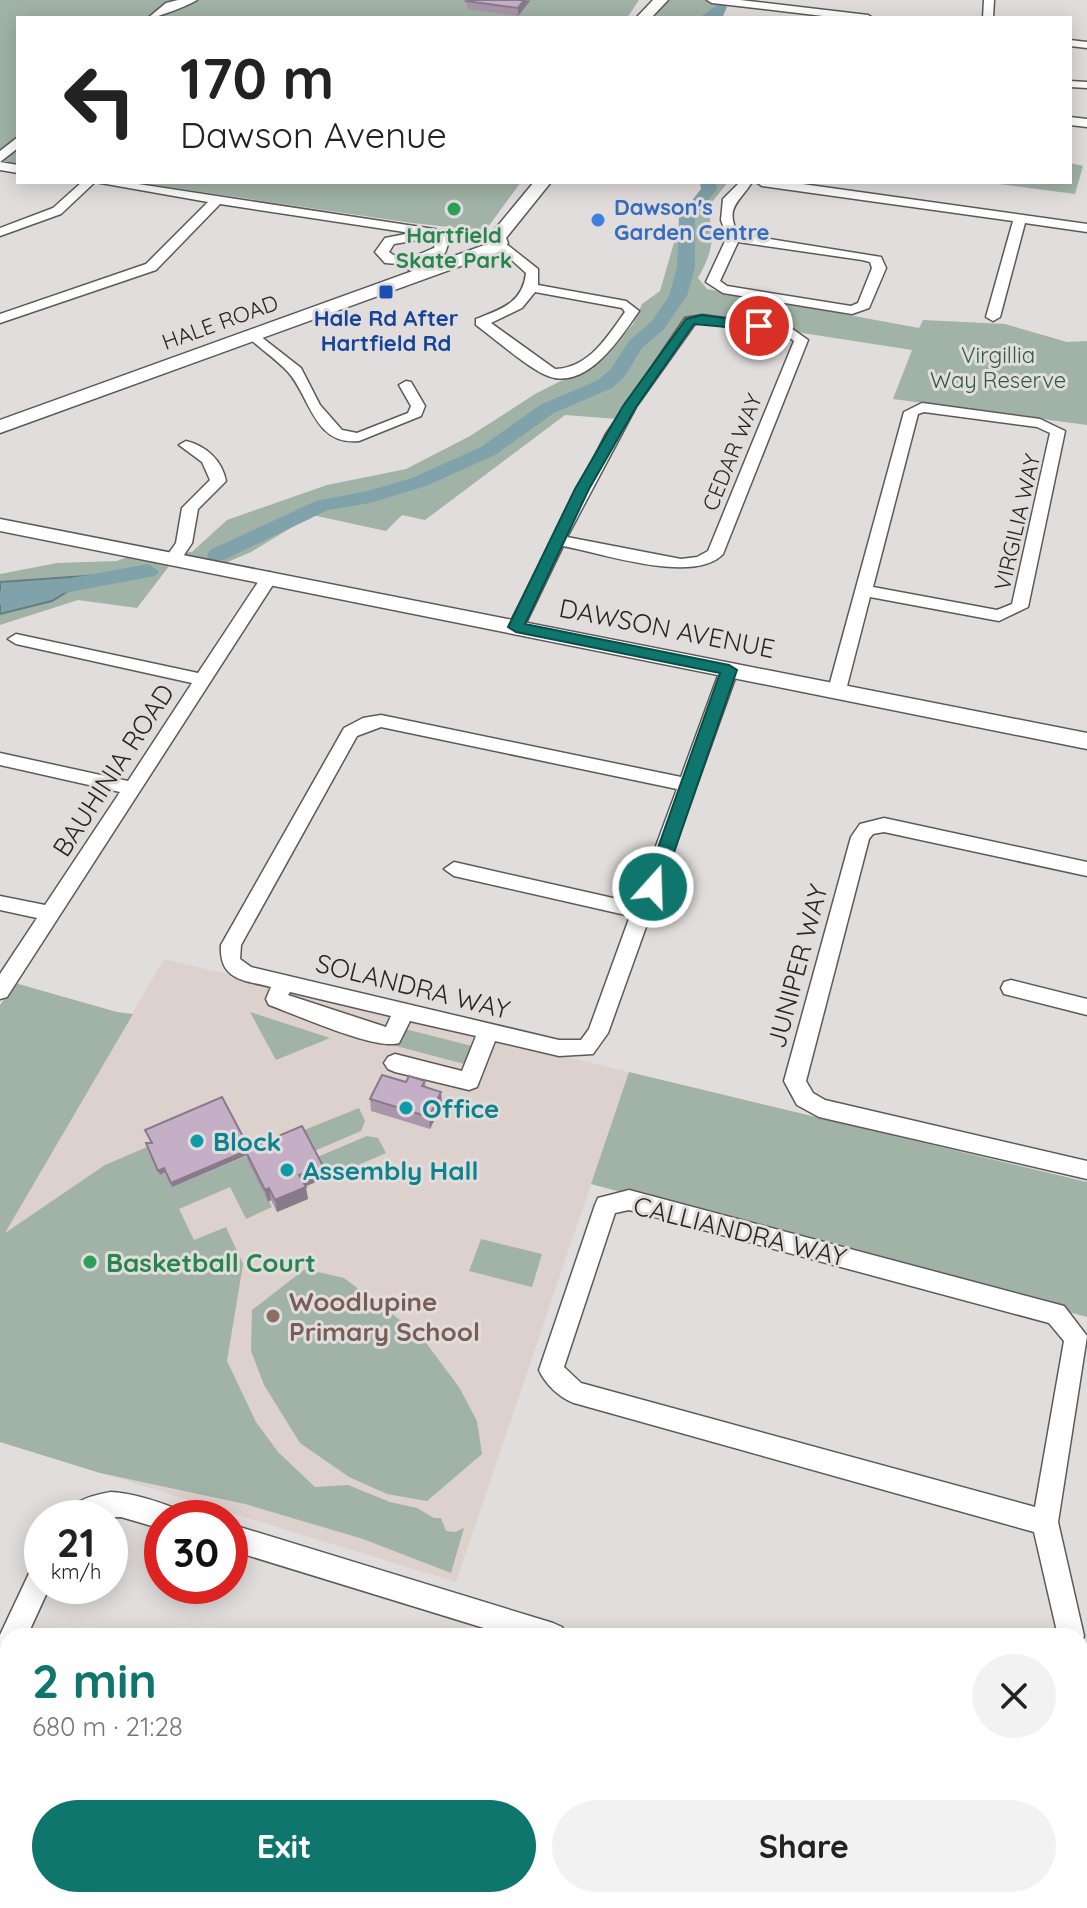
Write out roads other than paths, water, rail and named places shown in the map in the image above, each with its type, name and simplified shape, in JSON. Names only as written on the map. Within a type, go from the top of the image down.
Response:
[{"type":"main road","name":"HALE ROAD","points":[[0,427],[255,336],[419,265],[455,260],[489,244],[531,184]]},
{"type":"main road","points":[[489,244],[541,184]]},
{"type":"main road","name":"DAWSON AVENUE","points":[[0,525],[174,557],[1087,741]]},
{"type":"street","points":[[156,16],[170,5],[192,0]]},
{"type":"street","points":[[712,0],[828,16]]},
{"type":"street","points":[[0,158],[16,143]]},
{"type":"street","points":[[74,195],[80,184]]},
{"type":"street","points":[[0,232],[57,211],[87,184]]},
{"type":"street","points":[[114,184],[409,234],[489,244],[533,272],[533,288],[521,306],[481,322],[552,373],[566,374],[580,369],[604,352],[632,311],[626,305],[533,288]]},
{"type":"street","points":[[734,237],[713,282],[723,289],[852,310],[864,305],[879,268],[876,260],[864,256],[734,237],[729,232],[727,207],[729,199],[745,184]]},
{"type":"street","points":[[776,184],[1087,228]]},
{"type":"street","points":[[0,319],[151,267],[213,199]]},
{"type":"street","points":[[993,317],[1020,218]]},
{"type":"street","points":[[409,234],[390,241],[382,252],[390,260],[419,265]]},
{"type":"street","points":[[409,234],[429,250],[419,265]]},
{"type":"street","points":[[419,265],[440,250],[447,238]]},
{"type":"street","name":"CEDAR WAY","points":[[516,627],[582,489],[630,406],[690,321],[702,319],[788,330],[796,334],[801,340],[715,554],[701,562],[681,564],[558,540]]},
{"type":"street","points":[[255,336],[296,371],[314,407],[337,433],[349,438],[414,416],[418,406],[406,385]]},
{"type":"street","name":"VIRGILIA WAY","points":[[837,690],[863,590],[911,412],[922,407],[1040,423],[1058,431],[1020,607],[999,616],[863,590]]},
{"type":"street","points":[[174,557],[184,543],[190,508],[218,481],[217,471],[202,452],[186,445]]},
{"type":"street","name":"BAUHINIA ROAD","points":[[0,991],[270,577]]},
{"type":"street","points":[[16,639],[202,680]]},
{"type":"street","name":"SOLANDRA WAY","points":[[690,785],[364,716],[350,732],[231,945],[230,962],[245,973],[284,982],[276,999],[369,1032],[392,1037],[404,1011],[559,1048],[586,1048],[598,1033],[644,912],[690,785],[729,670]]},
{"type":"street","points":[[0,759],[131,788]]},
{"type":"street","name":"JUNIPER WAY","points":[[1087,869],[884,825],[867,829],[860,837],[795,1081],[805,1099],[819,1108],[1087,1170]]},
{"type":"street","points":[[454,869],[644,912]]},
{"type":"street","points":[[0,903],[51,914]]},
{"type":"street","points":[[1011,988],[1087,1007]]},
{"type":"street","points":[[395,1063],[469,1081],[488,1031]]},
{"type":"street","name":"CALLIANDRA WAY","points":[[1045,1522],[574,1392],[551,1370],[606,1205],[629,1200],[1056,1314],[1076,1338],[1045,1522],[1069,1628]]},
{"type":"street","points":[[248,1543],[527,1628]]},
{"type":"street","points":[[17,1628],[28,1604]]},
{"type":"water","points":[[99,575],[101,582],[70,590],[52,601],[0,614],[0,582]]},
{"type":"waterway","points":[[711,16],[718,13],[720,7]]},
{"type":"waterway","points":[[217,555],[323,505],[370,497],[419,482],[488,451],[547,409],[605,384],[618,372],[635,345],[658,325],[678,296],[686,267],[687,217],[709,189],[708,184]]},
{"type":"waterway","points":[[0,598],[148,571]]},
{"type":"place","name":"Hartfield Skate Park","points":[[454,209]]},
{"type":"place","name":"Dawson's Garden Centre","points":[[598,220]]},
{"type":"place","name":"Hale Rd After Hartfield Rd","points":[[386,292]]},
{"type":"place","name":"Office","points":[[406,1108]]},
{"type":"place","name":"Block","points":[[197,1141]]},
{"type":"place","name":"Assembly Hall","points":[[287,1170]]},
{"type":"place","name":"Basketball Court","points":[[90,1262]]},
{"type":"place","name":"Woodlupine Primary School","points":[[273,1316]]},
{"type":"park label","name":"Virgillia Way Reserve","points":[[998,368]]}]
